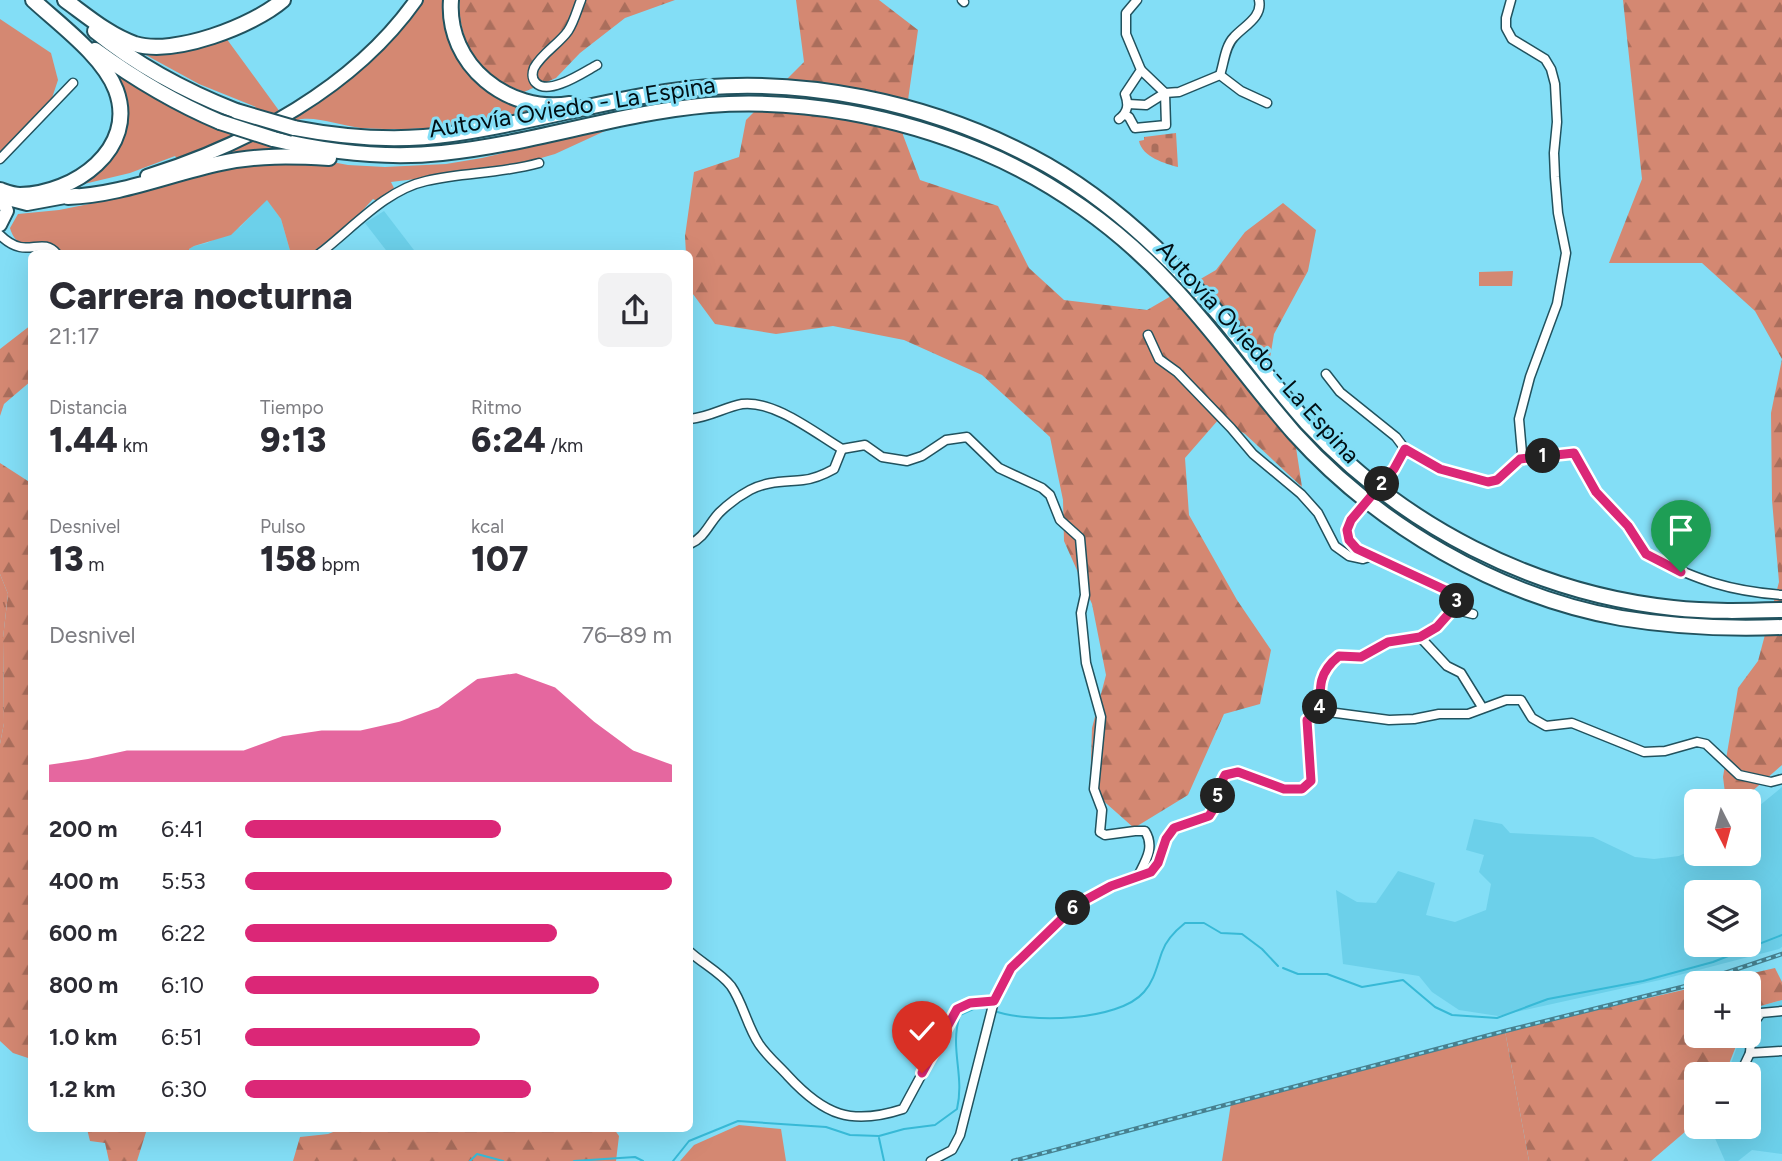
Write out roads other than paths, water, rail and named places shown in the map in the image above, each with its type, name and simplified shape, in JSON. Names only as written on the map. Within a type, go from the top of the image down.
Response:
[{"type":"highway","name":"Autovía Oviedo - La Espina","points":[[33,0],[121,69],[174,102],[220,122],[273,139],[341,152],[379,155],[441,153],[514,141],[635,115],[711,105],[818,108],[872,117],[919,129],[985,153],[1038,181],[1089,212],[1133,247],[1170,283],[1297,436],[1347,485],[1398,523],[1451,557],[1506,583],[1552,600],[1618,617],[1733,629],[1782,627]]},
{"type":"highway","points":[[1,193],[18,195],[44,191],[89,172],[106,154],[118,127],[119,102],[109,76],[81,45],[33,0]]},
{"type":"highway","name":"Autovía Oviedo - La Espina","points":[[58,0],[108,41],[148,69],[184,89],[236,111],[294,128],[373,139],[442,136],[672,91],[746,87],[820,91],[874,100],[926,113],[991,137],[1048,166],[1143,234],[1192,282],[1306,422],[1357,472],[1405,508],[1458,541],[1511,566],[1566,587],[1620,601],[1675,609],[1731,612],[1782,610]]},
{"type":"highway","points":[[65,0],[104,28],[136,44],[165,47],[215,34],[260,16],[283,0]]},
{"type":"highway","points":[[2,222],[27,204],[131,182],[192,160],[239,140],[282,117],[332,83],[371,51],[416,0]]},
{"type":"highway","points":[[451,0],[454,31],[462,54],[485,82],[514,98],[529,102],[564,104],[644,91],[672,91]]},
{"type":"highway","points":[[68,197],[98,196],[223,163],[264,157],[410,160],[485,150],[514,141]]},
{"type":"highway","points":[[1,193],[27,204]]},
{"type":"highway","points":[[1,193],[7,211],[2,222]]},
{"type":"street","points":[[581,0],[568,30],[537,63],[532,71],[533,77],[536,83],[544,88],[553,87],[597,65]]},
{"type":"street","points":[[1137,0],[1126,13],[1126,34],[1141,70],[1165,93],[1166,125],[1135,128],[1129,117],[1122,117],[1128,104],[1125,94],[1141,70]]},
{"type":"street","points":[[1128,104],[1146,105],[1165,93],[1179,92],[1220,75],[1232,38],[1258,12],[1261,5],[1259,0]]},
{"type":"street","points":[[1325,374],[1340,392],[1396,437],[1405,449],[1440,469],[1488,482],[1497,480],[1520,459],[1522,453],[1519,419],[1530,377],[1557,304],[1566,253],[1558,213],[1555,177],[1554,153],[1558,122],[1553,76],[1545,59],[1512,39],[1506,29],[1511,0]]},
{"type":"street","points":[[1220,75],[1241,91],[1266,103]]},
{"type":"street","points":[[0,159],[73,83]]},
{"type":"street","points":[[324,250],[402,190],[424,181],[511,171],[539,163]]},
{"type":"street","points":[[0,236],[22,248],[44,246],[54,250]]},
{"type":"street","points":[[1148,335],[1159,359],[1177,372],[1253,454],[1301,494],[1318,513],[1335,546],[1349,556],[1363,559],[1371,556]]},
{"type":"street","points":[[693,419],[706,418],[743,404],[773,408],[842,449],[864,445],[882,457],[907,461],[922,456],[946,440],[967,437],[999,468],[1042,488],[1050,495],[1060,520],[1080,538],[1085,595],[1081,612],[1086,663],[1101,718],[1094,789],[1102,810],[1100,832],[1105,835],[1144,831],[1151,846],[1138,876]]},
{"type":"street","points":[[693,542],[700,539],[718,514],[749,490],[770,483],[806,480],[821,475],[834,469],[842,449]]},
{"type":"street","points":[[1321,711],[1319,688],[1327,666],[1339,656],[1361,657],[1388,642],[1420,637],[1437,627],[1458,600],[1454,594],[1357,549],[1349,540],[1347,530],[1351,520],[1394,469],[1405,449]]},
{"type":"street","points":[[1520,459],[1574,453],[1596,492],[1628,526],[1646,554],[1706,583],[1782,595]]},
{"type":"street","points":[[1453,609],[1473,614]]},
{"type":"street","points":[[1420,637],[1447,666],[1461,673],[1482,708]]},
{"type":"street","points":[[931,1161],[952,1150],[960,1135],[994,1004],[1011,968],[1076,905],[1111,886],[1151,872],[1174,828],[1209,816],[1216,805],[1225,775],[1238,772],[1284,789],[1302,789],[1311,781],[1307,720],[1321,711],[1389,720],[1468,714],[1506,700],[1521,700],[1532,718],[1546,726],[1572,723],[1644,752],[1665,751],[1697,742],[1706,744],[1739,775],[1771,782],[1782,779]]},
{"type":"street","points":[[693,954],[733,989],[759,1044],[798,1087],[819,1105],[846,1116],[884,1115],[903,1109],[957,1009],[970,1003],[994,1004]]},
{"type":"street","points":[[1746,1062],[1750,1053],[1752,1025],[1761,1013],[1782,1011]]},
{"type":"street","points":[[1750,1053],[1782,1051]]},
{"type":"waterway","points":[[994,1011],[1029,1017],[1072,1017],[1115,1009],[1132,1002],[1147,988],[1166,944],[1185,923],[1204,923],[1221,933],[1242,934],[1278,966]]},
{"type":"waterway","points":[[1283,968],[1298,974],[1327,974],[1362,987],[1403,980],[1435,1007],[1452,1015],[1497,1018],[1548,999],[1643,981],[1713,962],[1782,935]]},
{"type":"waterway","points":[[673,1161],[689,1141],[738,1121],[826,1127],[850,1135],[879,1136],[935,1125],[957,1109],[959,1084],[956,1039],[960,1015],[980,1006],[988,1009]]},
{"type":"waterway","points":[[879,1138],[884,1161]]},
{"type":"waterway","points":[[470,1161],[477,1154],[503,1161]]},
{"type":"waterway","points":[[574,1161],[635,1157],[643,1161]]},
{"type":"railway","points":[[1013,1161],[1686,986],[1782,954]]}]
